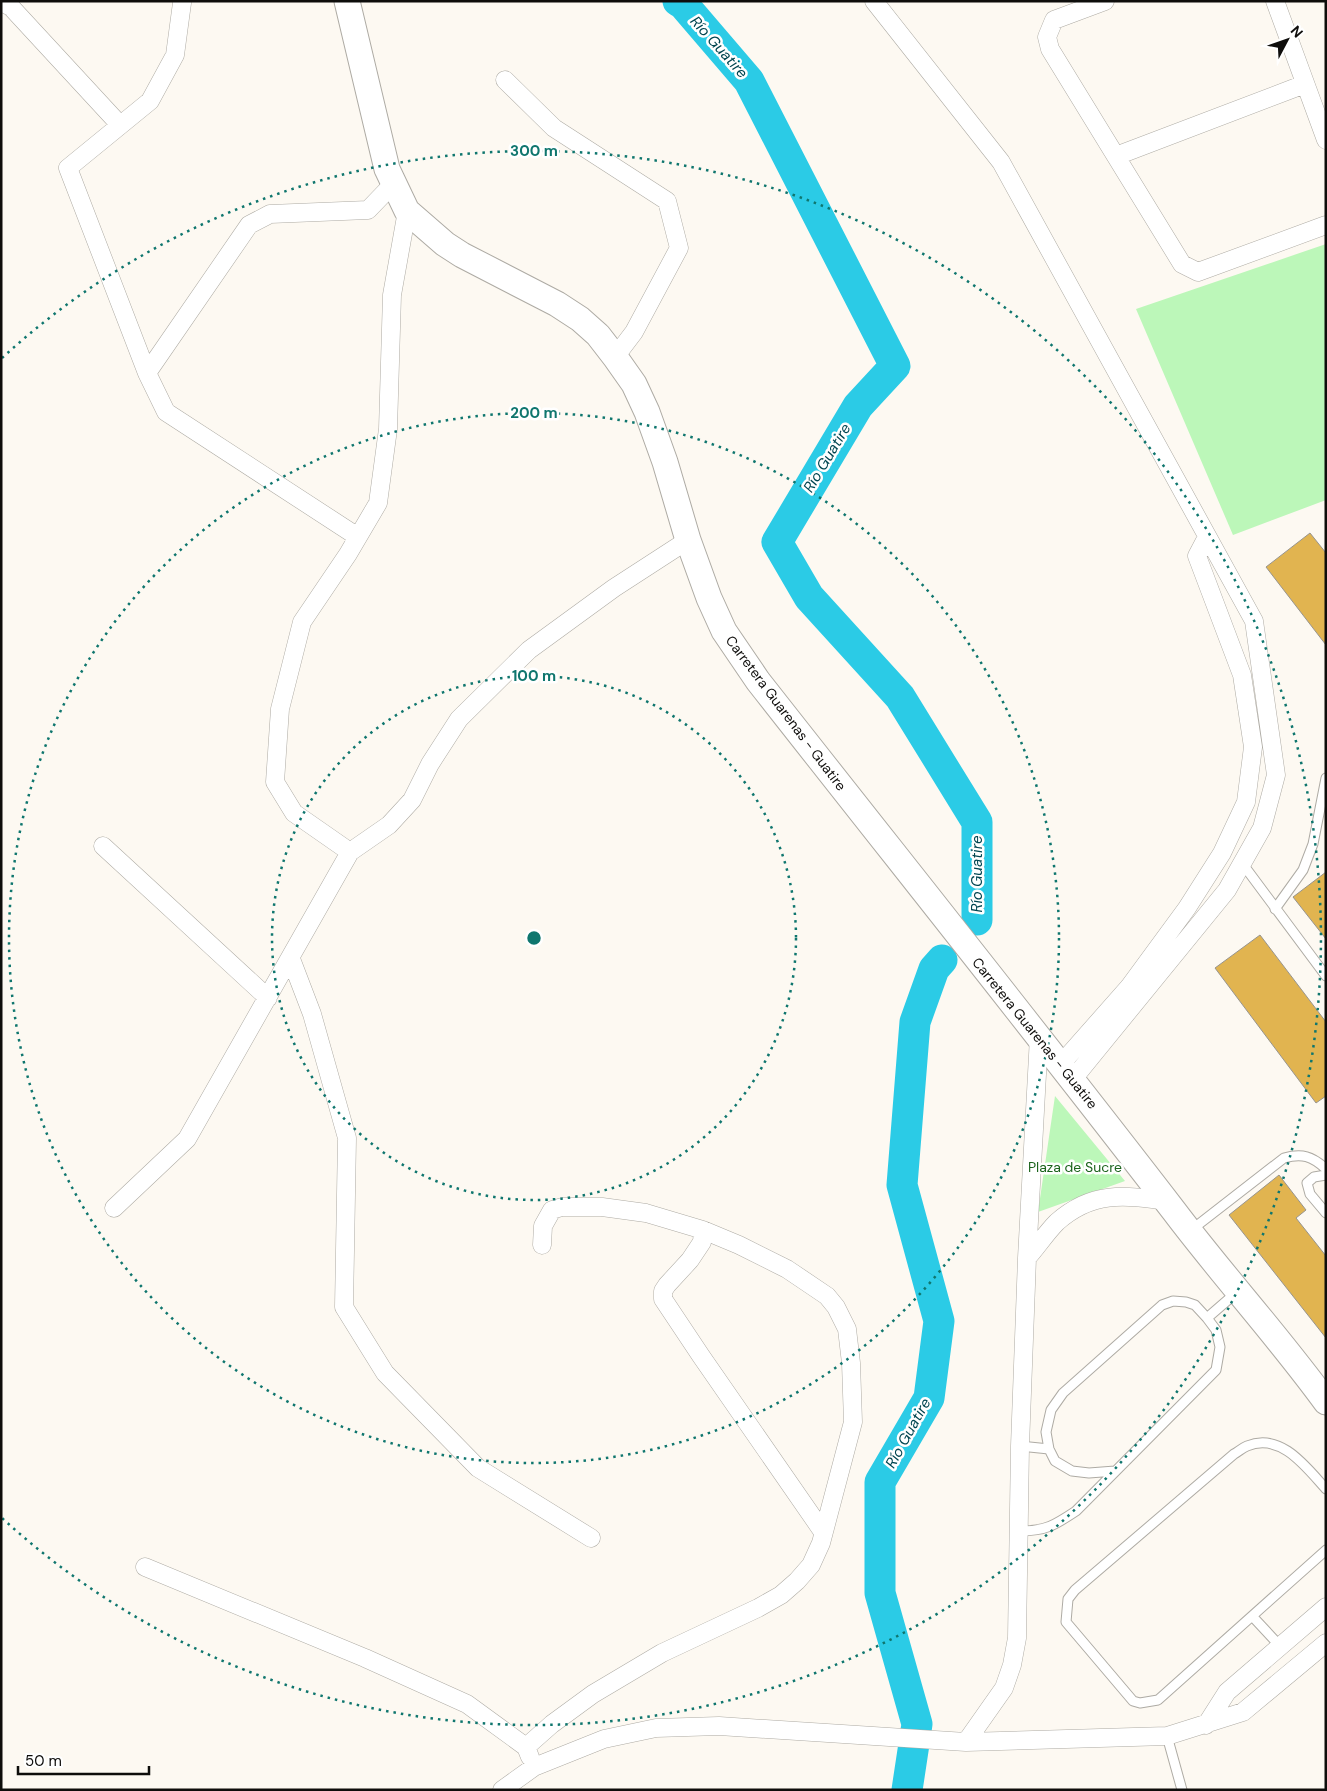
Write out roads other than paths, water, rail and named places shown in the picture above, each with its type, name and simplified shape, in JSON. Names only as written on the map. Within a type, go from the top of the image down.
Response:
[{"type":"main road","name":"Carretera Guarenas - Guatire","points":[[347,1],[381,148],[393,184],[407,211],[445,244],[462,255],[557,304],[580,319],[598,335],[634,384],[647,412],[666,462],[688,540],[709,598],[724,631],[737,652],[764,689],[1067,1072],[1238,1292],[1323,1391]]},
{"type":"street","points":[[874,1],[1000,162],[1254,621],[1276,775],[1262,828],[1227,890],[1067,1072]]},
{"type":"street","points":[[1105,1],[1054,20],[1047,37],[1050,49],[1182,264],[1198,272],[1326,225]]},
{"type":"street","points":[[1275,1],[1326,140]]},
{"type":"street","points":[[1,2],[11,7],[120,125]]},
{"type":"street","points":[[182,4],[175,55],[150,101],[68,168],[147,373],[166,412],[358,537]]},
{"type":"street","points":[[505,80],[554,128],[667,201],[679,248],[634,332],[615,357]]},
{"type":"street","points":[[1116,156],[1305,84]]},
{"type":"street","points":[[147,373],[249,225],[270,214],[368,210],[393,184]]},
{"type":"street","points":[[350,852],[294,813],[275,782],[280,709],[302,622],[378,503],[388,429],[392,295],[407,211]]},
{"type":"street","points":[[1067,1072],[1187,908],[1222,853],[1246,802],[1253,748],[1242,675],[1197,556],[1207,537]]},
{"type":"street","points":[[114,1208],[187,1139],[291,959],[350,852],[389,824],[412,800],[430,764],[459,718],[529,650],[614,588],[688,540]]},
{"type":"street","points":[[103,846],[268,998]]},
{"type":"street","points":[[291,959],[312,1014],[348,1138],[344,1307],[385,1374],[478,1468],[591,1538]]},
{"type":"street","points":[[966,1742],[1004,1688],[1012,1664],[1017,1638],[1031,1028]]},
{"type":"street","points":[[1027,1258],[1056,1223],[1073,1210],[1095,1200],[1117,1195],[1166,1201]]},
{"type":"street","points":[[526,1747],[552,1724],[593,1694],[662,1653],[733,1621],[781,1595],[811,1564],[821,1543],[853,1422],[847,1329],[836,1306],[827,1296],[787,1269],[739,1245],[703,1230],[646,1213],[602,1207],[562,1206],[552,1210],[543,1226],[542,1245]]},
{"type":"street","points":[[703,1230],[702,1242],[690,1260],[667,1285],[663,1291],[663,1299],[700,1356],[823,1532]]},
{"type":"street","points":[[145,1567],[365,1658],[466,1704],[526,1747],[534,1767]]},
{"type":"street","points":[[1206,1725],[1226,1692],[1326,1607]]},
{"type":"street","points":[[502,1790],[534,1767],[604,1739],[656,1728],[719,1726],[966,1742],[1167,1736],[1243,1712],[1326,1643]]},
{"type":"lane","points":[[1275,908],[1303,870],[1323,810],[1326,778]]},
{"type":"lane","points":[[1242,863],[1326,976]]},
{"type":"lane","points":[[1190,1231],[1284,1158],[1297,1154],[1308,1157],[1326,1169]]},
{"type":"lane","points":[[1326,1175],[1314,1177],[1307,1183],[1310,1194],[1326,1214]]},
{"type":"lane","points":[[1207,1318],[1238,1292]]},
{"type":"lane","points":[[1020,1531],[1038,1531],[1058,1523],[1076,1511],[1216,1370],[1220,1347],[1216,1330],[1194,1305],[1173,1301],[1162,1304],[1063,1393],[1050,1410],[1046,1432],[1049,1449],[1055,1461],[1072,1471],[1089,1473],[1115,1471]]},
{"type":"lane","points":[[1326,1489],[1296,1456],[1279,1446],[1265,1443],[1247,1446],[1234,1454],[1075,1590],[1068,1599],[1066,1622],[1133,1701],[1140,1703],[1158,1700],[1326,1550]]},
{"type":"lane","points":[[1020,1446],[1049,1449]]},
{"type":"lane","points":[[1253,1617],[1280,1646]]},
{"type":"lane","points":[[1167,1736],[1182,1790]]},
{"type":"waterway","name":"Río Guatire","points":[[678,1],[683,4],[749,81],[895,366],[858,406],[777,542],[809,597],[900,697],[977,822],[977,920]]},
{"type":"waterway","name":"Río Guatire","points":[[907,1790],[917,1724],[880,1593],[880,1482],[929,1398],[939,1321],[902,1185],[915,1022],[934,969],[942,960]]},
{"type":"park label","name":"Plaza de Sucre","points":[[1075,1167]]}]
